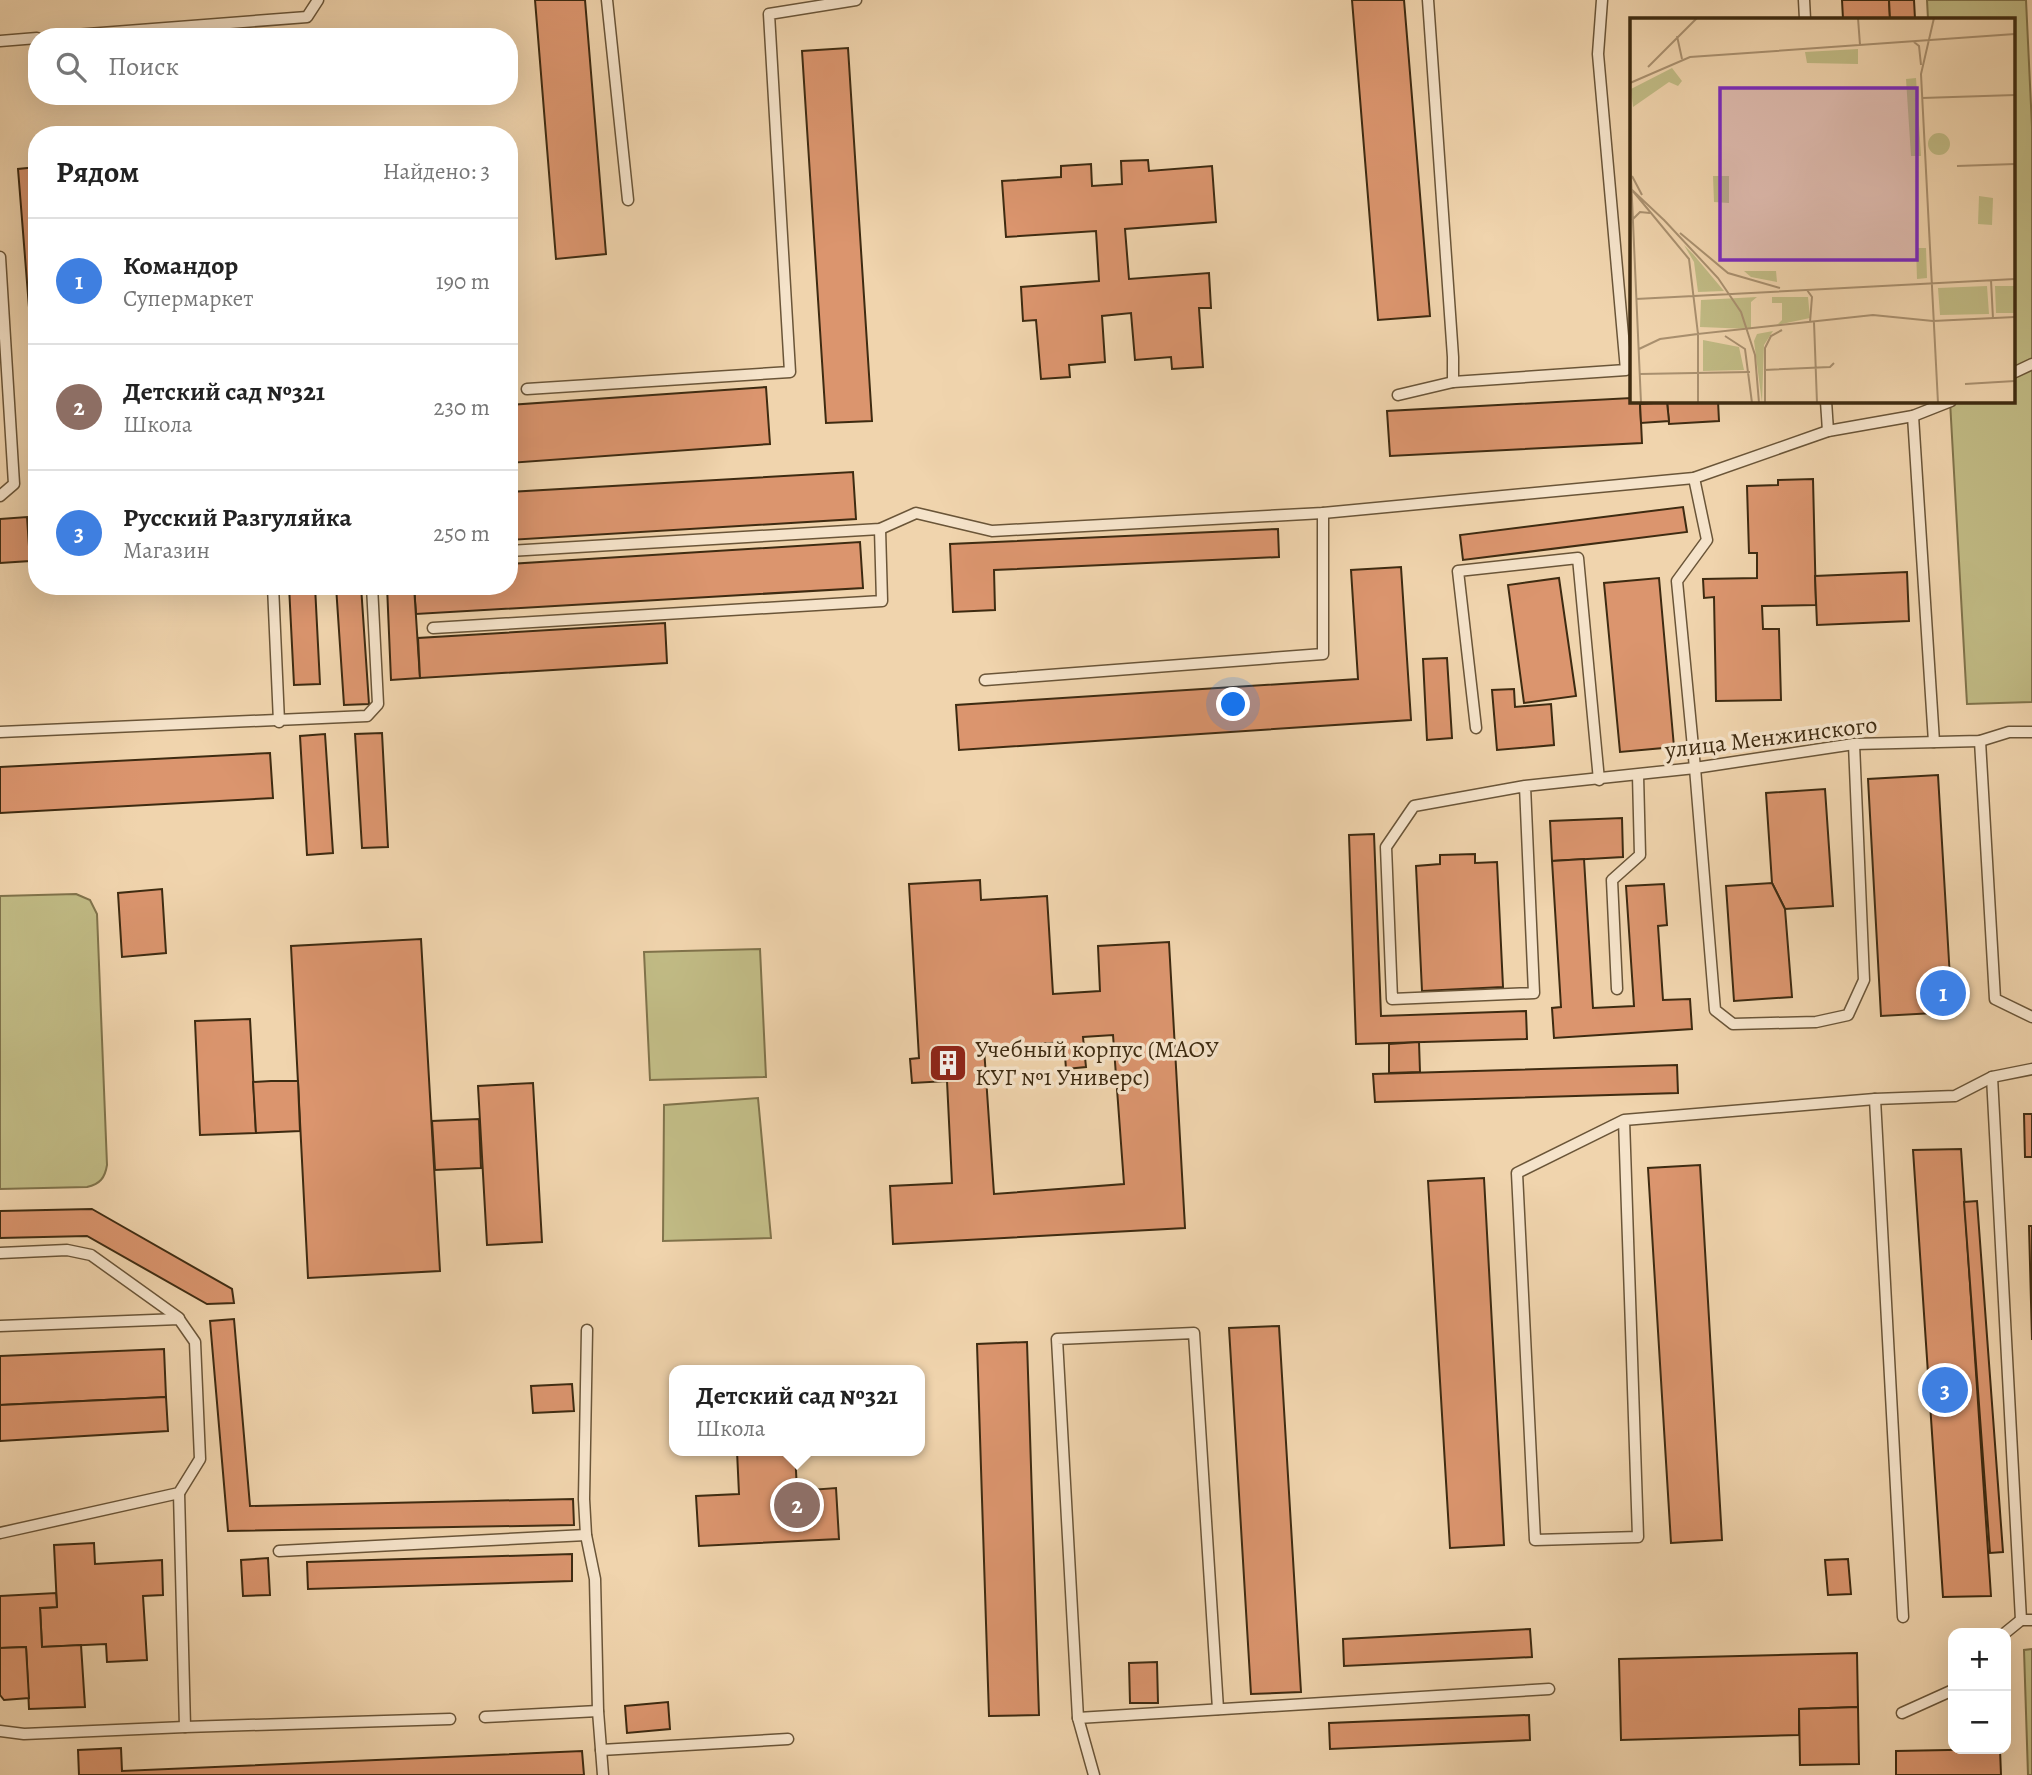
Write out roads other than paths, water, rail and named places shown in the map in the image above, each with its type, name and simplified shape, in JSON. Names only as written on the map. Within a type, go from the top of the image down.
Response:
[{"type":"lane","points":[[165,28],[307,17],[318,0]]},
{"type":"lane","points":[[607,0],[628,200]]},
{"type":"lane","points":[[527,389],[790,372],[769,14],[856,0]]},
{"type":"lane","points":[[1428,0],[1453,382]]},
{"type":"lane","points":[[1398,396],[1453,382],[1626,370],[1598,54],[1602,0]]},
{"type":"lane","points":[[1804,0],[1805,18]]},
{"type":"lane","points":[[0,41],[28,39]]},
{"type":"lane","points":[[0,257],[14,484],[0,496]]},
{"type":"lane","points":[[2014,373],[2032,364]]},
{"type":"lane","points":[[1826,402],[1828,431]]},
{"type":"lane","points":[[518,550],[880,529],[916,513],[992,531],[1323,513],[1695,478],[1828,431],[1913,416],[1948,402]]},
{"type":"lane","points":[[1913,416],[1934,742]]},
{"type":"lane","points":[[1695,478],[1707,540],[1677,581],[1715,1010],[1733,1024],[1816,1022],[1848,1015],[1864,980],[1854,744]]},
{"type":"lane","points":[[985,680],[1323,654],[1323,513]]},
{"type":"lane","points":[[433,628],[882,601],[880,529]]},
{"type":"lane","points":[[1476,728],[1458,571],[1578,558],[1599,779]]},
{"type":"lane","points":[[273,595],[279,722]]},
{"type":"lane","points":[[0,732],[279,722],[367,716],[378,704],[372,595]]},
{"type":"lane","name":"улица Менжинского","points":[[1525,786],[1534,993],[1392,999],[1386,848],[1414,806],[1525,786],[1695,768],[1854,744],[1980,741],[2009,732],[2032,732]]},
{"type":"lane","points":[[1980,741],[1995,999],[2032,1017]]},
{"type":"lane","points":[[1617,989],[1612,880],[1640,855],[1638,775]]},
{"type":"lane","points":[[1624,1120],[1638,1537],[1535,1540],[1517,1173],[1624,1120],[1875,1099],[1955,1096],[1992,1077],[2032,1069]]},
{"type":"lane","points":[[1992,1077],[2026,1620],[2011,1629]]},
{"type":"lane","points":[[1875,1099],[1903,1616]]},
{"type":"lane","points":[[0,1253],[67,1250],[91,1255],[179,1318],[195,1342],[200,1459],[179,1493],[185,1727]]},
{"type":"lane","points":[[0,1326],[179,1318]]},
{"type":"lane","points":[[587,1330],[584,1499],[586,1535],[595,1579],[598,1711],[603,1775]]},
{"type":"lane","points":[[1094,1775],[1078,1718],[1057,1339],[1194,1333],[1218,1709]]},
{"type":"lane","points":[[0,1532],[179,1493]]},
{"type":"lane","points":[[279,1551],[586,1535]]},
{"type":"lane","points":[[1078,1718],[1549,1689]]},
{"type":"lane","points":[[1902,1713],[1951,1691]]},
{"type":"lane","points":[[485,1717],[598,1711]]},
{"type":"lane","points":[[0,1731],[24,1734],[450,1719]]},
{"type":"lane","points":[[601,1750],[788,1739]]},
{"type":"place","name":"Командор","points":[[1943,993]]},
{"type":"place","name":"Учебный корпус (МАОУ КУГ №1 Универс)","points":[[948,1063]]},
{"type":"place","name":"Русский Разгуляйка","points":[[1945,1390]]},
{"type":"place","name":"Детский сад №321","points":[[797,1505]]}]
